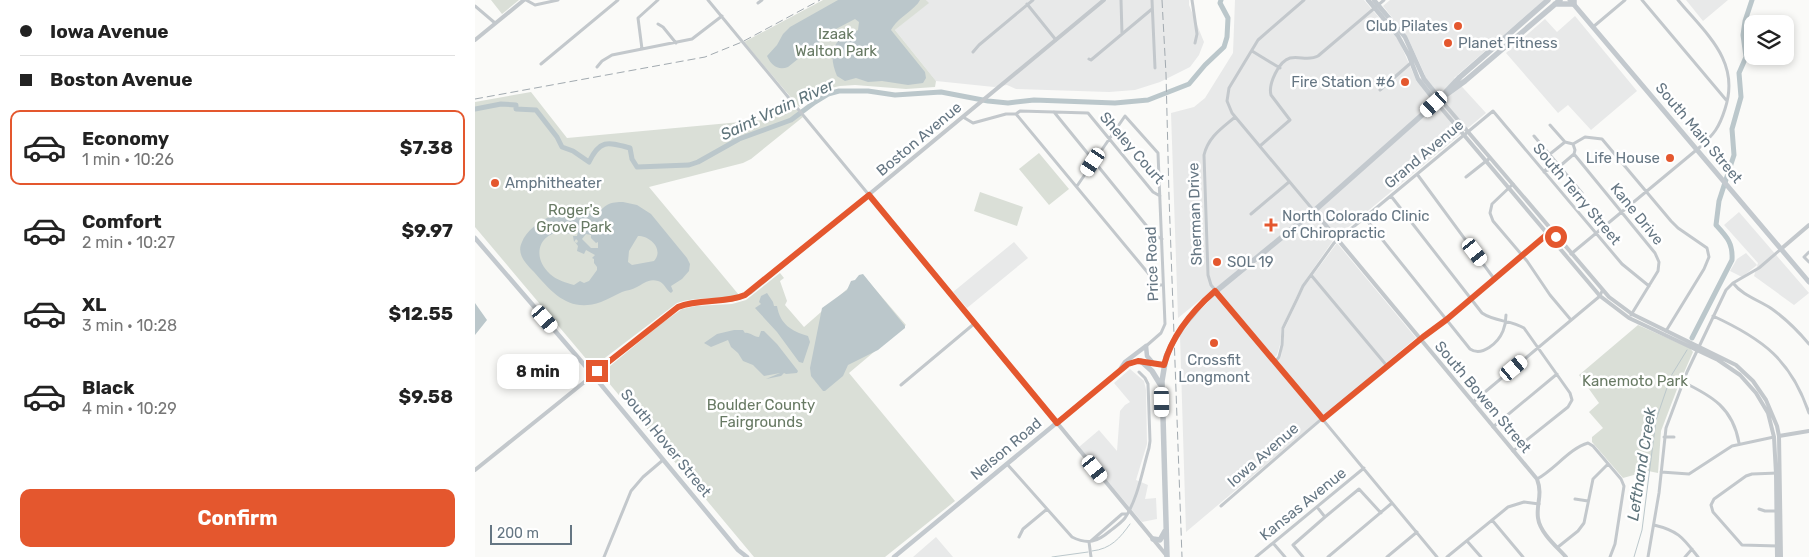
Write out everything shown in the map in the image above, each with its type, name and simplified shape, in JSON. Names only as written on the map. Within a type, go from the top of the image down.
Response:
[{"type":"highway","points":[[1438,101],[1451,85],[1548,0]]},
{"type":"highway","points":[[1167,557],[1161,386],[1164,365],[1169,350],[1184,325],[1200,305],[1215,291],[1314,210],[1438,101],[1465,82],[1557,2],[1573,1]]},
{"type":"highway","points":[[1138,361],[1152,371],[1161,386]]},
{"type":"highway","points":[[1153,539],[1162,538],[1166,529]]},
{"type":"main road","points":[[1368,0],[1405,37],[1413,61],[1438,101]]},
{"type":"main road","points":[[1374,0],[1376,7]]},
{"type":"main road","name":"South Main Street","points":[[1573,1],[1696,150],[1809,282]]},
{"type":"main road","name":"South Hover Street","points":[[475,238],[593,375],[738,550],[747,557]]},
{"type":"main road","points":[[1146,346],[1147,356],[1154,363]]},
{"type":"main road","points":[[1118,372],[1125,362],[1146,346]]},
{"type":"main road","points":[[1138,361],[1164,365]]},
{"type":"main road","name":"Nelson Road","points":[[894,557],[1118,372],[1128,364],[1138,361]]},
{"type":"main road","name":"South Hover Street","points":[[738,550],[741,557]]},
{"type":"street","points":[[475,40],[525,0],[535,5],[558,0]]},
{"type":"street","points":[[541,64],[619,0]]},
{"type":"street","points":[[642,49],[638,18],[658,0]]},
{"type":"street","points":[[708,0],[1167,557]]},
{"type":"street","points":[[973,52],[1033,0]]},
{"type":"street","name":"Boston Avenue","points":[[475,470],[678,307],[693,302],[732,300],[745,295],[1104,0]]},
{"type":"street","points":[[1121,0],[1122,34]]},
{"type":"street","points":[[1152,0],[1155,68]]},
{"type":"street","points":[[1191,0],[1197,34],[1195,43]]},
{"type":"street","points":[[1280,68],[1252,51],[1262,36],[1304,0]]},
{"type":"street","points":[[1260,146],[1290,120],[1271,95],[1270,90],[1271,82],[1280,68],[1289,59],[1311,59],[1318,56],[1384,0]]},
{"type":"street","points":[[1593,27],[1625,0]]},
{"type":"street","points":[[1642,0],[1727,101]]},
{"type":"street","points":[[1567,258],[1696,150],[1717,129],[1727,101],[1729,76],[1724,58],[1679,0]]},
{"type":"street","points":[[1027,4],[1057,40]]},
{"type":"street","points":[[475,6],[495,24]]},
{"type":"street","points":[[1089,59],[1091,60],[1152,9]]},
{"type":"street","points":[[597,67],[608,57],[695,38],[722,16]]},
{"type":"street","points":[[658,24],[663,27],[676,43]]},
{"type":"street","points":[[624,48],[625,52]]},
{"type":"street","name":"South Bowen Street","points":[[1252,51],[1229,88],[1228,106],[1235,117],[1537,479]]},
{"type":"street","points":[[1380,90],[1413,61]]},
{"type":"street","points":[[1438,101],[1513,184],[1603,291],[1631,316]]},
{"type":"street","points":[[963,117],[973,122],[1006,114],[1016,114],[1020,111],[1053,112],[1154,235],[1161,239]]},
{"type":"street","name":"Grand Avenue","points":[[1275,362],[1282,346],[1283,328],[1303,286],[1338,240],[1493,111]]},
{"type":"street","name":"South Terry Street","points":[[1493,111],[1627,269],[1649,286]]},
{"type":"street","name":"Sheley Court","points":[[1053,112],[1088,113],[1153,192],[1160,196]]},
{"type":"street","points":[[1016,114],[1158,285],[1163,286]]},
{"type":"street","name":"Price Road","points":[[1109,139],[1125,116],[1158,153],[1165,326],[1161,333],[1137,354],[1138,361]]},
{"type":"street","name":"Sherman Drive","points":[[1215,291],[1208,279],[1204,155],[1211,138],[1235,117]]},
{"type":"street","points":[[1550,125],[1565,142],[1573,144],[1585,137],[1602,139],[1678,228],[1704,245],[1708,252],[1708,259],[1704,269],[1665,332]]},
{"type":"street","points":[[1466,133],[1486,162],[1600,296],[1631,316],[1698,348],[1729,367],[1752,387],[1768,413],[1777,437],[1779,473],[1779,546],[1777,557]]},
{"type":"street","name":"South Terry Street","points":[[1534,136],[1582,193]]},
{"type":"street","points":[[1077,186],[1109,139]]},
{"type":"street","points":[[1550,154],[1565,142]]},
{"type":"street","name":"Kane Drive","points":[[1573,144],[1575,154],[1658,258],[1658,271],[1631,316]]},
{"type":"street","points":[[1560,166],[1575,154]]},
{"type":"street","points":[[1466,177],[1490,158]]},
{"type":"street","points":[[1544,172],[1555,162]]},
{"type":"street","points":[[1417,174],[1495,280]]},
{"type":"street","points":[[1251,214],[1289,182]]},
{"type":"street","points":[[1513,184],[1494,201],[1490,212],[1493,221],[1523,256],[1550,295],[1571,320]]},
{"type":"street","points":[[1391,196],[1471,300],[1487,317],[1524,328],[1569,392],[1572,400],[1570,404],[1513,452]]},
{"type":"street","points":[[1365,218],[1470,349],[1477,352],[1484,351],[1497,341],[1503,331],[1507,314]]},
{"type":"street","points":[[1648,557],[1661,472],[1664,436],[1683,382],[1713,316],[1726,290],[1754,272],[1809,225]]},
{"type":"street","name":"Iowa Avenue","points":[[1221,506],[1387,366],[1495,280],[1551,231]]},
{"type":"street","points":[[1809,252],[1804,257],[1809,262]]},
{"type":"street","points":[[1311,275],[1387,366]]},
{"type":"street","points":[[1733,284],[1741,292],[1757,300],[1783,318],[1809,344]]},
{"type":"street","points":[[1215,291],[1437,557]]},
{"type":"street","points":[[1473,402],[1600,296],[1603,291]]},
{"type":"street","points":[[1713,316],[1752,335],[1770,350],[1794,380],[1809,413]]},
{"type":"street","points":[[901,385],[975,323]]},
{"type":"street","points":[[1007,464],[1072,537],[1077,540],[1090,541],[1122,514],[1128,512],[1136,496],[1150,443],[1148,384],[1139,372]]},
{"type":"street","points":[[1493,427],[1557,374]]},
{"type":"street","points":[[1683,382],[1702,391],[1719,403],[1734,425],[1739,443]]},
{"type":"street","points":[[1661,472],[1689,474],[1726,449],[1739,443],[1809,431]]},
{"type":"street","points":[[1664,436],[1674,438]]},
{"type":"street","points":[[1566,557],[1539,523],[1540,491],[1537,479],[1580,446],[1588,443],[1593,446],[1623,482],[1624,486],[1615,544],[1610,557]]},
{"type":"street","points":[[604,557],[631,491],[643,476],[663,460]]},
{"type":"street","points":[[1557,547],[1582,527],[1593,479],[1608,464]]},
{"type":"street","name":"Kansas Avenue","points":[[1256,557],[1364,468]]},
{"type":"street","points":[[1779,473],[1746,476],[1714,499],[1711,505],[1713,512],[1741,545],[1779,546]]},
{"type":"street","points":[[1303,557],[1293,545],[1359,490],[1381,513]]},
{"type":"street","points":[[1575,499],[1588,501]]},
{"type":"street","points":[[1447,557],[1513,504],[1524,502],[1539,504]]},
{"type":"street","points":[[1328,557],[1393,504]]},
{"type":"street","points":[[1317,507],[1325,517]]},
{"type":"street","points":[[1019,537],[1023,530],[1047,509]]},
{"type":"street","points":[[1759,509],[1779,511]]},
{"type":"street","points":[[1492,520],[1523,557]]},
{"type":"street","points":[[1654,524],[1678,534],[1699,557]]},
{"type":"street","points":[[1387,557],[1417,532]]},
{"type":"street","points":[[1090,541],[1091,556]]},
{"type":"street","points":[[1467,541],[1481,557]]},
{"type":"street","points":[[1273,543],[1285,557]]},
{"type":"street","points":[[1779,546],[1781,557]]},
{"type":"street","points":[[1685,557],[1692,550]]},
{"type":"shaded area","name":"Izaak Walton Park","points":[[838,0],[920,0],[891,30],[925,72],[926,78],[923,83],[908,85],[882,81],[868,82],[856,78],[845,81],[837,76],[833,65],[834,49],[839,40],[844,36],[858,30],[859,22],[855,19],[834,30],[788,67],[778,68],[771,62],[767,56],[790,27]]},
{"type":"shaded area","points":[[926,0],[1189,0],[1189,5],[1204,42],[1199,55],[1190,67],[1160,82],[1135,90],[1109,92],[1016,89],[1007,85],[994,87],[936,81],[895,30],[928,3]]},
{"type":"shaded area","points":[[1235,0],[1364,0],[1399,41],[1417,82],[1425,75],[1407,36],[1383,6],[1390,0],[1544,0],[1454,78],[1486,113],[1334,239],[1302,285],[1282,327],[1280,345],[1274,358],[1216,287],[1178,318],[1171,113],[1194,107],[1205,98],[1233,53]]},
{"type":"shaded area","points":[[1686,0],[1728,0],[1703,21]]},
{"type":"shaded area","points":[[1575,16],[1637,91],[1591,130],[1568,105],[1558,113],[1506,53],[1545,19],[1557,32]]},
{"type":"shaded area","points":[[621,202],[637,205],[651,214],[687,258],[690,264],[689,271],[682,279],[671,286],[673,291],[671,293],[663,284],[652,280],[590,305],[571,303],[555,294],[528,266],[521,255],[520,246],[524,238],[533,227],[555,215],[561,213],[595,213],[609,204]],"holes":[[[574,231],[578,232],[577,236],[573,236],[574,242],[576,239],[578,241],[577,243],[575,242],[578,246],[577,251],[584,254],[586,250],[595,255],[592,258],[597,267],[589,281],[584,283],[580,281],[574,285],[552,276],[543,266],[540,258],[540,250],[546,238],[552,234],[570,234]],[[586,234],[591,235],[591,238],[596,243],[598,242],[598,248],[591,248],[582,239]],[[638,236],[647,238],[655,244],[658,252],[654,261],[632,265],[628,262],[629,251]]]},
{"type":"shaded area","points":[[1739,212],[1809,293],[1794,305],[1754,276],[1758,263],[1724,225]]},
{"type":"shaded area","points":[[1014,242],[1028,258],[967,308],[953,292]]},
{"type":"shaded area","points":[[1337,243],[1416,338],[1186,532],[1180,336],[1196,314],[1216,294],[1275,365],[1281,357],[1285,328],[1304,287]]},
{"type":"shaded area","points":[[1746,253],[1757,265],[1742,277],[1730,271],[1737,259]]},
{"type":"shaded area","points":[[863,274],[905,328],[878,350],[848,365],[843,376],[823,391],[811,376],[810,368],[822,308],[847,290],[851,281]]},
{"type":"shaded area","points":[[767,293],[774,306],[777,306],[781,318],[787,326],[796,332],[808,336],[810,342],[803,363],[799,362],[777,332],[755,308],[761,304],[759,302],[761,296]]},
{"type":"shaded area","points":[[475,303],[487,320],[475,335]]},
{"type":"shaded area","points":[[743,330],[745,333],[759,337],[761,331],[764,331],[777,344],[798,371],[797,373],[784,373],[781,376],[766,379],[780,373],[764,376],[753,365],[743,361],[731,347],[728,340],[711,347],[704,343],[717,334]]},
{"type":"shaded area","points":[[1130,369],[1144,381],[1146,390],[1147,444],[1136,480],[1148,485],[1145,499],[1156,498],[1157,519],[1142,522],[1079,447],[1099,430],[1117,451],[1120,411],[1130,402],[1114,383]]},
{"type":"shaded area","points":[[936,537],[953,557],[913,557]]},
{"type":"green space","points":[[491,0],[519,0],[502,14]]},
{"type":"green space","name":"Izaak Walton Park","points":[[823,0],[926,0],[929,3],[895,30],[936,81],[935,87],[906,89],[855,85],[840,86],[816,91],[799,107],[744,42]]},
{"type":"green space","name":"Roger's Grove Park","points":[[531,92],[567,138],[762,120],[789,99],[803,117],[751,159],[743,163],[649,187],[739,295],[677,303],[593,367],[475,227],[475,102]]},
{"type":"green space","points":[[1039,153],[1069,189],[1049,205],[1019,169]]},
{"type":"green space","points":[[980,192],[1023,207],[1017,226],[974,211]]},
{"type":"green space","name":"Boulder County Fairgrounds","points":[[780,273],[784,278],[780,281],[787,301],[785,305],[804,327],[863,275],[906,325],[849,373],[955,501],[885,557],[754,557],[603,376],[604,371],[682,309],[696,306],[732,304],[746,300]]},
{"type":"green space","name":"Kanemoto Park","points":[[1638,325],[1690,348],[1693,352],[1661,431],[1658,473],[1648,471],[1623,478],[1592,442],[1592,437],[1603,428],[1589,412],[1599,403],[1579,375]]},
{"type":"waterway","name":"Saint Vrain River","points":[[475,109],[501,104],[516,105],[516,109],[536,110],[557,137],[562,147],[573,151],[589,162],[597,149],[605,144],[630,148],[632,159],[637,167],[689,165],[698,162],[739,139],[791,120],[828,94],[839,91],[868,91],[895,95],[941,92],[1008,103],[1034,100],[1115,103],[1148,100],[1189,84],[1224,47],[1227,37],[1228,18],[1220,3],[1221,0]]},
{"type":"waterway","points":[[1692,338],[1732,260],[1729,241],[1716,225],[1719,201],[1734,155],[1732,129],[1741,97],[1739,73],[1746,57],[1743,35],[1745,21],[1752,0]]},
{"type":"waterway","name":"Lefthand Creek","points":[[1634,557],[1642,530],[1656,420],[1671,376],[1687,350]]},
{"type":"waterway","points":[[1092,551],[1110,545],[1123,534],[1130,524]]},
{"type":"waterway","points":[[1052,557],[1088,552]]},
{"type":"railway","points":[[475,99],[705,57],[742,42],[820,0]]},
{"type":"railway","points":[[1162,0],[1182,557]]},
{"type":"place","name":"Club Pilates","points":[[1458,26]]},
{"type":"place","name":"Planet Fitness","points":[[1448,43]]},
{"type":"place","name":"Fire Station #6","points":[[1405,82]]},
{"type":"place","name":"Life House","points":[[1670,158]]},
{"type":"place","name":"Amphitheater","points":[[495,183]]},
{"type":"place","name":"North Colorado Clinic of Chiropractic","points":[[1271,225]]},
{"type":"place","name":"SOL 19","points":[[1217,262]]},
{"type":"place","name":"Crossfit Longmont","points":[[1214,343]]},
{"type":"route","points":[[597,371],[678,307],[693,302],[732,300],[752,291],[869,195],[1057,423],[1131,362],[1138,361],[1164,365],[1173,342],[1184,325],[1215,291],[1323,419],[1446,320],[1551,231],[1556,237]]}]
